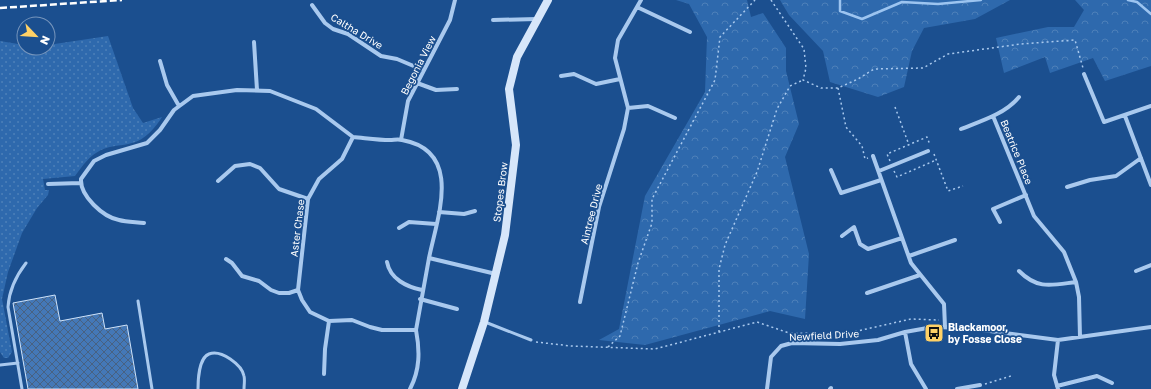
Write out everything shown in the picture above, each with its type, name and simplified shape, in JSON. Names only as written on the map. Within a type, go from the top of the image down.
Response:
[{"type":"main road","name":"Stopes Brow","points":[[462,389],[484,322],[505,235],[516,145],[509,89],[517,57],[548,0]]},
{"type":"street","name":"Begonia View","points":[[401,140],[408,101],[450,20],[455,0]]},
{"type":"street","name":"Aintree Drive","points":[[580,302],[599,207],[624,129],[628,108],[615,58],[618,40],[641,0]]},
{"type":"street","name":"Caltha Drive","points":[[312,5],[325,23],[333,29],[348,34],[381,56],[397,59],[423,70]]},
{"type":"street","points":[[637,7],[690,32]]},
{"type":"street","points":[[493,20],[537,19]]},
{"type":"street","points":[[254,42],[257,90]]},
{"type":"street","points":[[160,61],[167,85],[179,106]]},
{"type":"street","points":[[561,76],[574,74],[596,84],[620,79]]},
{"type":"street","points":[[1084,74],[1104,122],[1151,106]]},
{"type":"street","points":[[417,83],[436,90],[457,89]]},
{"type":"street","points":[[144,222],[118,220],[97,209],[88,198],[80,183],[82,176],[94,161],[106,155],[146,143],[160,130],[174,110],[193,96],[237,90],[257,90],[276,93],[316,108],[353,137],[401,140],[424,149],[437,163],[442,183],[439,212],[420,299],[416,330],[419,348],[418,362],[410,389]]},
{"type":"street","name":"Beatrice Place","points":[[961,128],[993,116],[1013,104],[1019,97]]},
{"type":"street","points":[[628,108],[648,106],[675,118]]},
{"type":"street","name":"Beatrice Place","points":[[993,116],[1034,216],[1064,252],[1076,282],[1079,296],[1080,338]]},
{"type":"street","points":[[1125,116],[1151,185]]},
{"type":"street","name":"Aster Chase","points":[[298,290],[308,199],[319,179],[342,158],[353,137]]},
{"type":"street","points":[[879,171],[928,151]]},
{"type":"street","points":[[873,156],[911,263],[944,304],[945,327]]},
{"type":"street","points":[[1067,187],[1090,180],[1116,176],[1141,158]]},
{"type":"street","points":[[218,181],[235,166],[250,164],[260,168],[278,189],[308,199]]},
{"type":"street","points":[[831,170],[841,193],[881,180]]},
{"type":"street","points":[[48,184],[80,183]]},
{"type":"street","name":"Beatrice Place","points":[[1000,222],[993,209],[1026,195]]},
{"type":"street","points":[[439,212],[464,214],[475,211]]},
{"type":"street","points":[[399,228],[409,222],[436,224]]},
{"type":"street","points":[[842,236],[854,227],[860,244],[868,248],[902,238]]},
{"type":"street","points":[[908,256],[955,240]]},
{"type":"street","points":[[429,258],[496,274]]},
{"type":"street","points":[[226,259],[242,276],[260,281],[271,290],[279,293],[289,293],[298,290],[302,300],[310,312],[329,322],[352,320],[382,330],[416,330]]},
{"type":"street","points":[[387,262],[388,269],[396,278],[408,286],[422,290]]},
{"type":"street","points":[[1136,271],[1151,265]]},
{"type":"street","points":[[1019,271],[1028,281],[1045,286],[1076,282]]},
{"type":"street","points":[[867,292],[920,275]]},
{"type":"street","points":[[420,299],[457,309]]},
{"type":"street","points":[[324,374],[325,349],[329,322]]},
{"type":"street","name":"Newfield Drive","points":[[767,389],[771,357],[781,346],[792,343],[840,344],[878,340],[905,332],[945,327],[967,328],[1058,340],[1151,327]]},
{"type":"street","points":[[905,332],[911,364],[926,389]]},
{"type":"street","points":[[1058,340],[1054,375],[1057,388],[1097,376],[1112,383]]},
{"type":"street","points":[[957,389],[980,385]]},
{"type":"lane","points":[[22,389],[8,303],[17,275],[26,263]]},
{"type":"lane","points":[[138,301],[152,389]]},
{"type":"lane","points":[[484,322],[532,340]]},
{"type":"lane","points":[[198,389],[202,365],[205,357],[209,354],[217,353],[231,359],[240,368],[244,375],[244,389]]},
{"type":"lane","points":[[0,365],[18,363]]},
{"type":"path","points":[[608,347],[620,336],[638,263],[652,223],[652,199],[716,80],[720,37],[755,0]]},
{"type":"path","points":[[771,0],[804,49],[806,68],[803,80]]},
{"type":"path","points":[[719,332],[719,268],[725,245],[757,172],[777,108],[790,86],[803,80],[821,88],[838,88],[858,79],[874,69],[923,68],[948,54],[1021,44],[1076,40],[1084,74]]},
{"type":"path","points":[[838,88],[846,127],[862,146],[865,159],[873,156]]},
{"type":"path","points":[[895,107],[909,145]]},
{"type":"path","points":[[892,166],[897,177],[936,160]]},
{"type":"path","points":[[532,340],[571,346],[655,349],[757,322],[789,332],[844,334],[911,319],[945,320]]},
{"type":"path","points":[[986,389],[984,384],[1011,376]]},
{"type":"green space","points":[[676,0],[747,0],[751,17],[763,13],[786,48],[786,71],[799,124],[785,157],[809,254],[805,319],[770,311],[645,345],[599,340],[619,329],[645,196],[705,92],[707,37],[689,4]]},
{"type":"green space","points":[[780,0],[1010,0],[975,19],[924,28],[912,51],[904,87],[878,97],[830,82],[823,51],[789,15]]},
{"type":"green space","points":[[1075,0],[1151,0],[1151,66],[1105,81],[1093,58],[1050,73],[1045,57],[1004,73],[996,38],[1048,27],[1074,27],[1084,10]]},
{"type":"green space","points":[[108,36],[133,108],[143,123],[162,117],[153,129],[141,139],[128,144],[109,147],[97,152],[86,161],[75,176],[43,179],[45,190],[49,190],[48,195],[37,208],[22,233],[8,272],[2,299],[12,352],[8,358],[4,358],[0,352],[0,41],[16,44],[16,56],[56,56],[56,44]]},
{"type":"building","points":[[55,295],[60,321],[102,313],[105,329],[127,325],[138,389],[28,389],[13,303]]},
{"type":"waterway","points":[[840,0],[840,11],[862,19],[902,2],[938,4],[981,0]]},
{"type":"waterway","points":[[1128,0],[1137,2],[1151,14]]},
{"type":"railway","points":[[0,8],[122,0]]},
{"type":"place","name":"Blackamoor, by Fosse Close","points":[[934,333]]}]
